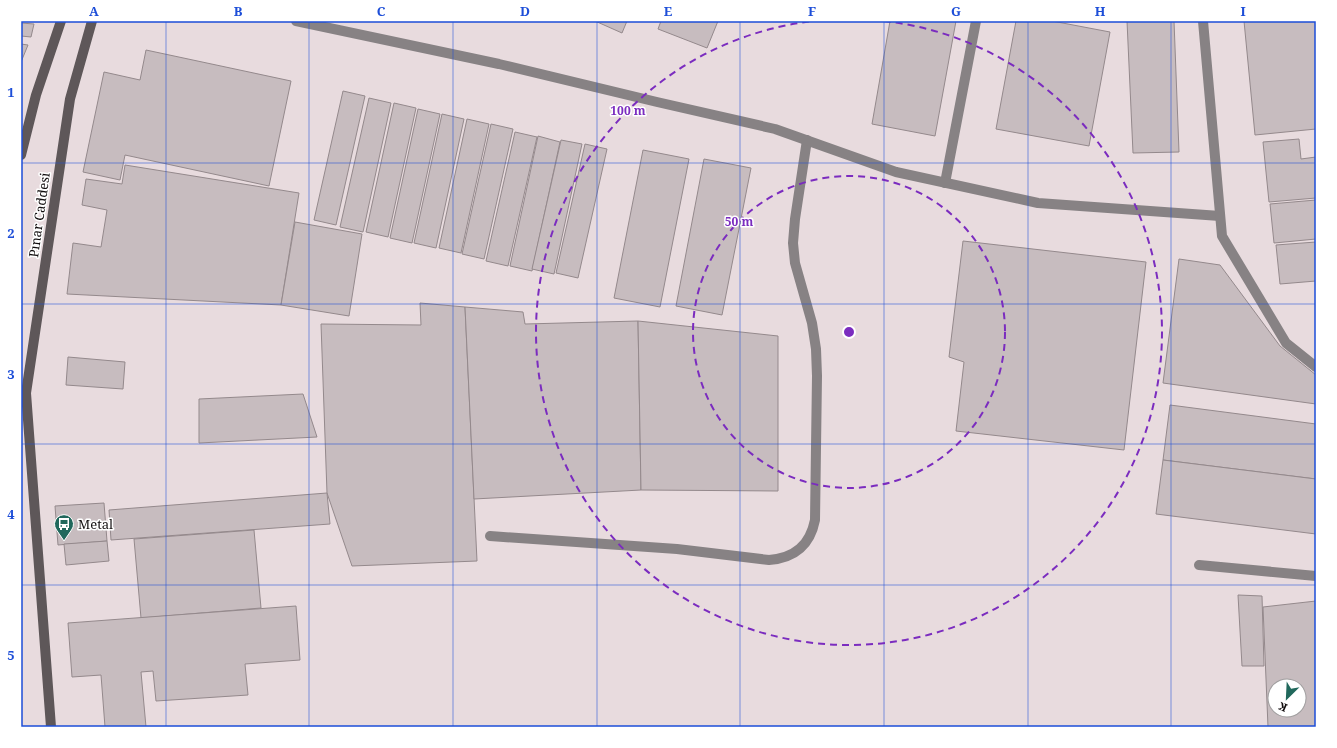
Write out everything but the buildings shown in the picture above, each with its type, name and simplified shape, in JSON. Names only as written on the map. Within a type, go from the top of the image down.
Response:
[{"type":"main road","points":[[21,155],[36,95],[60,21]]},
{"type":"main road","name":"Pınar Caddesi","points":[[50,727],[26,393],[70,99],[92,21]]},
{"type":"street","points":[[296,21],[499,64],[775,129],[896,172],[1038,203],[1220,216]]},
{"type":"street","points":[[945,183],[976,21]]},
{"type":"street","points":[[1203,21],[1222,236],[1286,343],[1316,367]]},
{"type":"street","points":[[490,536],[677,548],[769,560],[787,557],[802,547],[813,529],[815,520],[817,376],[816,349],[812,323],[795,263],[793,243],[795,219],[807,140]]},
{"type":"street","points":[[1199,565],[1316,576]]},
{"type":"place","name":"Metal","points":[[64,541]]}]
